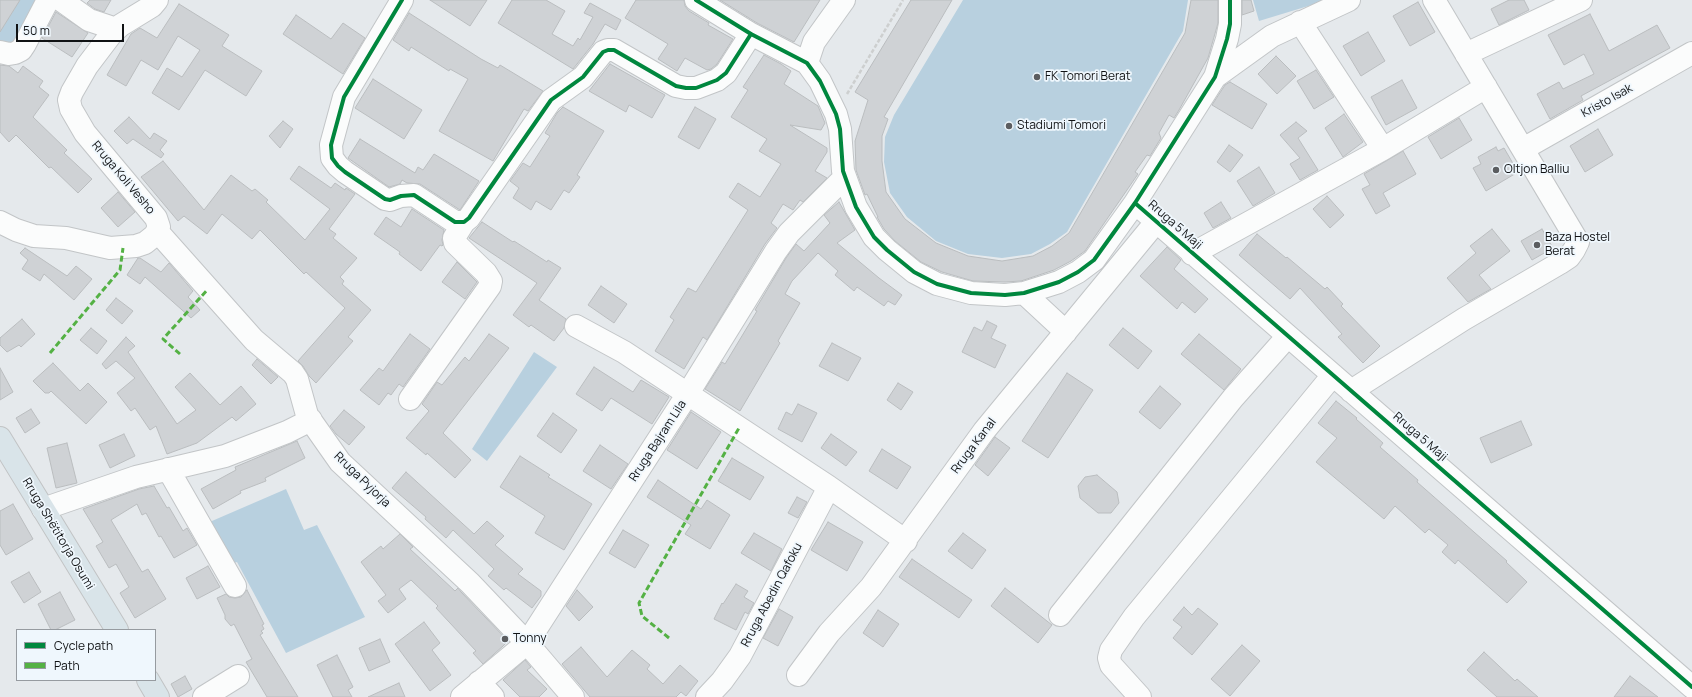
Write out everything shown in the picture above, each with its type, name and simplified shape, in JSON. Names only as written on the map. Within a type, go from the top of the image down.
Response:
[{"type":"main road","name":"Rruga Shëtitorja Osumi","points":[[0,438],[116,629]]},
{"type":"main road","points":[[149,681],[158,697]]},
{"type":"street","points":[[0,52],[9,54],[21,50],[26,44],[48,0]]},
{"type":"street","points":[[60,0],[89,20],[116,29]]},
{"type":"street","name":"Rruga Koli Vesho","points":[[0,222],[16,230],[34,236],[66,238],[110,248],[136,246],[145,243],[151,239],[157,231],[158,222],[151,210],[85,133],[71,109],[70,104],[72,92],[87,66],[116,29],[142,13],[157,0]]},
{"type":"street","points":[[402,0],[344,97],[331,145],[332,158],[345,172],[385,199],[390,200],[407,194],[414,195],[454,222],[464,222]]},
{"type":"street","points":[[696,0],[751,34],[807,63],[814,42],[844,0]]},
{"type":"street","points":[[820,34],[828,0]]},
{"type":"street","name":"Rruga 5 Maji","points":[[807,63],[825,91],[836,114],[840,129],[845,177],[856,207],[874,237],[899,262],[937,284],[964,292],[987,295],[1024,293],[1059,282],[1078,272],[1094,260],[1135,203],[1215,77],[1230,24],[1230,0]]},
{"type":"street","points":[[1215,77],[1272,36],[1348,0]]},
{"type":"street","points":[[1351,391],[1464,319],[1560,263],[1569,256],[1578,242],[1434,0]]},
{"type":"street","points":[[1466,54],[1581,0]]},
{"type":"street","points":[[1300,22],[1383,149]]},
{"type":"street","points":[[410,399],[490,286],[491,282],[486,273],[455,243],[454,238],[551,100],[583,77],[603,52],[608,50],[614,50],[676,86],[696,88],[717,80],[726,73],[751,34]]},
{"type":"street","name":"Kristo Isak","points":[[1523,149],[1692,53]]},
{"type":"street","points":[[1192,254],[1383,149],[1486,86]]},
{"type":"street","name":"Rruga Bajram Lila","points":[[462,697],[486,690],[527,643],[687,395],[785,239],[809,211],[845,177]]},
{"type":"street","name":"Rruga 5 Maji","points":[[1135,203],[1351,391],[1688,689]]},
{"type":"street","name":"Rruga Kanal","points":[[798,675],[829,633],[872,587],[984,431],[1156,222]]},
{"type":"street","name":"Rruga Pyjorja","points":[[157,231],[254,340],[293,373],[299,385],[304,408],[330,449],[346,468],[448,560],[527,643],[573,697]]},
{"type":"street","points":[[1024,293],[1066,332]]},
{"type":"street","points":[[576,326],[624,352],[687,395],[829,487],[906,541]]},
{"type":"street","points":[[1060,614],[1233,398],[1288,336]]},
{"type":"street","points":[[1140,697],[1111,665],[1110,654],[1116,642],[1139,611],[1333,376]]},
{"type":"street","points":[[43,510],[118,482],[225,456],[287,432],[311,420]]},
{"type":"street","points":[[168,469],[235,586]]},
{"type":"street","name":"Rruga Abedin Qafoku","points":[[707,697],[722,681],[740,656],[829,487]]},
{"type":"street","points":[[204,697],[238,676]]},
{"type":"path","points":[[836,114],[903,0]]},
{"type":"shaded area","points":[[0,0],[42,0],[9,47],[0,45]]},
{"type":"shaded area","name":"Stadiumi Tomori","points":[[963,0],[1188,0],[1183,31],[1067,232],[1050,244],[1031,254],[1002,258],[968,254],[936,241],[907,217],[890,193],[884,162],[885,137],[894,115]]},
{"type":"shaded area","points":[[1253,0],[1328,0],[1259,21]]},
{"type":"shaded area","points":[[534,352],[557,367],[487,461],[472,449]]},
{"type":"shaded area","points":[[286,489],[304,530],[317,525],[365,617],[286,653],[237,562],[228,565],[205,524]]},
{"type":"building","points":[[0,0],[20,0],[0,32]]},
{"type":"building","points":[[90,0],[111,0],[104,12],[95,9],[87,3]]},
{"type":"building","points":[[430,0],[487,0],[470,26]]},
{"type":"building","points":[[512,0],[546,0],[565,11],[552,34],[573,46],[578,38],[580,40],[593,17],[584,13],[590,3],[621,20],[616,30],[605,24],[593,44],[573,69],[498,23]]},
{"type":"building","points":[[636,0],[684,0],[685,6],[689,11],[709,23],[708,25],[733,39],[717,64],[711,69],[707,70],[685,58],[677,71],[658,59],[668,44],[625,18]]},
{"type":"building","points":[[720,0],[820,0],[794,42],[757,23]]},
{"type":"building","points":[[911,0],[952,0],[884,117],[888,119],[882,136],[882,161],[886,192],[905,219],[936,243],[968,256],[1002,261],[1033,256],[1052,246],[1069,233],[1185,33],[1191,0],[1218,0],[1218,23],[1208,58],[1179,110],[1174,118],[1169,115],[1159,133],[1161,138],[1150,156],[1147,155],[1135,172],[1138,174],[1085,251],[1071,261],[1054,270],[1021,281],[973,281],[942,272],[921,262],[895,241],[884,229],[877,217],[867,194],[865,195],[856,170],[855,141],[868,100],[855,92]]},
{"type":"building","points":[[1242,0],[1251,0],[1254,11],[1242,15]]},
{"type":"building","points":[[1509,0],[1524,0],[1529,10],[1499,25],[1491,9]]},
{"type":"building","points":[[1418,2],[1435,32],[1410,46],[1393,16]]},
{"type":"building","points":[[179,4],[229,35],[222,46],[262,71],[246,96],[205,70],[179,110],[152,93],[167,68],[182,77],[200,50],[178,36],[158,70],[141,60],[126,86],[107,75],[131,34],[140,28],[157,38]]},
{"type":"building","points":[[56,12],[88,33],[72,57],[42,38]]},
{"type":"building","points":[[409,13],[481,59],[498,68],[500,65],[543,91],[528,111],[524,109],[493,161],[439,131],[468,79],[450,69],[449,71],[411,47],[409,51],[393,40]]},
{"type":"building","points":[[1590,14],[1609,51],[1657,25],[1670,48],[1581,96],[1583,100],[1550,119],[1537,94],[1559,82],[1563,89],[1594,74],[1584,54],[1564,65],[1548,35]]},
{"type":"building","points":[[296,15],[331,39],[343,23],[365,38],[343,74],[283,34]]},
{"type":"building","points":[[1368,32],[1385,61],[1361,76],[1343,46]]},
{"type":"building","points":[[764,55],[791,71],[784,84],[818,106],[825,123],[821,130],[790,125],[827,148],[827,152],[815,171],[827,178],[803,202],[800,200],[793,210],[783,204],[771,223],[777,228],[765,244],[707,340],[703,337],[684,369],[655,351],[674,320],[670,317],[688,288],[696,292],[748,210],[729,197],[738,183],[760,197],[781,164],[759,151],[767,139],[731,117],[748,90],[743,87]]},
{"type":"building","points":[[1276,56],[1296,76],[1277,94],[1258,74]]},
{"type":"building","points":[[610,64],[665,95],[652,118],[629,105],[626,112],[589,91]]},
{"type":"building","points":[[0,65],[9,66],[18,73],[23,66],[43,81],[39,87],[49,95],[33,117],[67,150],[64,153],[92,179],[78,193],[51,167],[49,168],[16,135],[9,142],[0,132]]},
{"type":"building","points":[[1316,70],[1334,97],[1314,109],[1297,81]]},
{"type":"building","points":[[373,79],[422,110],[404,139],[355,108]]},
{"type":"building","points":[[1402,80],[1417,108],[1386,125],[1371,97]]},
{"type":"building","points":[[1230,82],[1267,104],[1252,129],[1212,105],[1225,85]]},
{"type":"building","points":[[563,107],[604,131],[577,175],[580,177],[569,193],[564,190],[551,210],[536,201],[531,210],[513,198],[519,188],[510,181],[523,163],[530,167],[550,136],[545,133],[557,113]]},
{"type":"building","points":[[695,107],[716,119],[699,149],[678,137]]},
{"type":"building","points":[[1344,114],[1363,142],[1343,157],[1325,128]]},
{"type":"building","points":[[129,117],[150,139],[154,133],[167,141],[160,150],[164,154],[161,158],[133,139],[127,144],[114,131]]},
{"type":"building","points":[[1459,118],[1472,140],[1441,159],[1428,137]]},
{"type":"building","points":[[283,121],[293,129],[280,148],[269,136]]},
{"type":"building","points":[[1296,122],[1307,131],[1298,138],[1318,170],[1300,180],[1290,164],[1300,158],[1280,135]]},
{"type":"building","points":[[1598,129],[1613,155],[1585,172],[1570,146]]},
{"type":"building","points":[[360,139],[415,173],[418,167],[423,170],[434,154],[479,181],[460,210],[420,184],[407,183],[402,180],[400,184],[389,187],[348,158]]},
{"type":"building","points":[[1229,145],[1243,155],[1230,172],[1217,162]]},
{"type":"building","name":"Oltjon Balliu","points":[[1496,147],[1498,151],[1504,148],[1518,172],[1486,191],[1473,168],[1481,164],[1478,157]]},
{"type":"building","points":[[1403,151],[1416,174],[1383,193],[1390,206],[1376,214],[1362,189],[1370,185],[1364,174]]},
{"type":"building","points":[[163,161],[204,210],[231,175],[252,191],[255,189],[268,200],[266,202],[305,240],[330,209],[290,179],[299,166],[331,188],[335,183],[345,190],[346,188],[355,194],[329,229],[336,234],[333,238],[357,258],[340,277],[344,281],[342,284],[371,310],[348,337],[353,341],[316,383],[298,361],[345,308],[306,272],[304,274],[260,230],[252,239],[222,214],[207,234],[184,216],[178,221],[141,177]]},
{"type":"building","points":[[1259,167],[1275,193],[1253,206],[1237,181]]},
{"type":"building","points":[[118,192],[135,212],[118,227],[101,208]]},
{"type":"building","points":[[1327,196],[1344,215],[1330,228],[1313,209]]},
{"type":"building","points":[[839,202],[855,230],[837,243],[902,295],[895,305],[888,301],[884,306],[857,287],[854,291],[835,275],[838,271],[818,253],[792,281],[785,294],[800,303],[778,341],[780,343],[740,411],[705,389],[722,362],[725,364],[757,311],[755,310],[796,244],[804,251],[830,223],[824,215]]},
{"type":"building","points":[[1221,202],[1231,218],[1213,228],[1204,213]]},
{"type":"building","points":[[412,209],[444,230],[442,240],[443,245],[440,245],[421,271],[399,254],[400,252],[374,234],[386,217],[401,227]]},
{"type":"building","points":[[482,222],[547,262],[548,260],[561,268],[539,300],[566,319],[564,328],[554,341],[531,325],[529,327],[513,315],[537,283],[469,238]]},
{"type":"building","points":[[1492,229],[1510,251],[1479,275],[1491,289],[1468,302],[1447,278],[1476,253],[1470,246]]},
{"type":"building","name":"Baza Hostel Berat","points":[[1542,229],[1553,248],[1532,260],[1521,241]]},
{"type":"building","points":[[1257,234],[1325,289],[1327,287],[1343,304],[1341,306],[1380,346],[1363,363],[1338,337],[1342,334],[1300,288],[1290,299],[1239,255]]},
{"type":"building","points":[[1167,247],[1181,260],[1174,269],[1208,299],[1195,313],[1182,302],[1177,309],[1140,276]]},
{"type":"building","points":[[25,248],[67,276],[76,266],[92,279],[74,300],[44,274],[40,281],[22,269],[28,260],[20,253]]},
{"type":"building","points":[[138,258],[161,272],[169,263],[193,291],[188,297],[200,310],[191,318],[145,277],[140,284],[127,275]]},
{"type":"building","points":[[457,262],[477,282],[465,299],[442,282]]},
{"type":"building","points":[[601,286],[627,304],[614,323],[588,305]]},
{"type":"building","points":[[116,298],[133,311],[122,324],[106,310]]},
{"type":"building","points":[[22,319],[35,334],[21,347],[19,345],[7,352],[0,345],[0,338]]},
{"type":"building","points":[[987,321],[997,326],[991,338],[1006,345],[995,368],[962,352],[974,327],[982,331]]},
{"type":"building","points":[[91,328],[107,341],[97,354],[80,340]]},
{"type":"building","points":[[1123,328],[1152,351],[1138,369],[1109,345]]},
{"type":"building","points":[[410,334],[430,349],[403,387],[399,384],[391,395],[388,393],[379,405],[360,390],[379,368],[383,371]]},
{"type":"building","points":[[489,334],[509,348],[443,433],[471,460],[455,478],[427,453],[426,455],[406,438],[429,411],[422,404],[437,382],[442,385],[465,357],[469,361]]},
{"type":"building","points":[[1199,334],[1241,369],[1224,390],[1181,354]]},
{"type":"building","points":[[126,337],[135,346],[128,352],[177,424],[196,410],[175,387],[190,373],[220,405],[241,386],[256,404],[236,421],[232,417],[197,443],[167,454],[156,426],[150,430],[135,408],[131,411],[117,393],[135,378],[116,361],[106,369],[102,364]]},
{"type":"building","points":[[832,343],[861,358],[848,381],[819,366]]},
{"type":"building","points":[[257,359],[278,377],[271,384],[252,365]]},
{"type":"building","points":[[53,363],[80,391],[88,383],[107,402],[86,424],[51,391],[49,393],[45,393],[33,381]]},
{"type":"building","points":[[594,367],[633,392],[641,380],[669,397],[652,424],[611,398],[602,411],[576,394]]},
{"type":"building","points":[[0,368],[13,392],[0,400]]},
{"type":"building","points":[[1067,373],[1093,390],[1048,458],[1022,441]]},
{"type":"building","points":[[898,383],[913,392],[901,410],[887,400]]},
{"type":"building","points":[[1160,386],[1181,404],[1160,429],[1139,412]]},
{"type":"building","points":[[1336,401],[1357,418],[1356,419],[1383,443],[1380,447],[1418,480],[1417,482],[1507,561],[1506,562],[1527,582],[1507,603],[1458,560],[1455,564],[1442,552],[1448,545],[1429,529],[1425,533],[1395,506],[1384,519],[1316,462],[1337,438],[1318,423]]},
{"type":"building","points":[[798,404],[817,413],[802,442],[778,429],[786,412],[792,415]]},
{"type":"building","points":[[31,409],[40,423],[25,433],[16,418]]},
{"type":"building","points":[[344,410],[365,427],[349,445],[336,434],[330,426]]},
{"type":"building","points":[[691,412],[721,432],[697,469],[667,450]]},
{"type":"building","points":[[553,413],[577,430],[561,453],[537,436]]},
{"type":"building","points":[[1521,421],[1532,445],[1491,463],[1480,438]]},
{"type":"building","points":[[124,434],[135,456],[110,468],[99,445]]},
{"type":"building","points":[[831,434],[857,452],[846,466],[821,448]]},
{"type":"building","points":[[995,437],[1010,448],[988,476],[975,465]]},
{"type":"building","points":[[297,441],[305,458],[265,478],[266,481],[240,491],[241,493],[213,509],[201,489],[236,470],[235,467]]},
{"type":"building","points":[[67,443],[77,483],[56,488],[47,448]]},
{"type":"building","points":[[600,445],[628,464],[611,489],[583,471]]},
{"type":"building","points":[[882,449],[911,467],[897,489],[869,471]]},
{"type":"building","points":[[520,456],[550,475],[548,477],[592,504],[564,550],[535,533],[545,516],[500,487]]},
{"type":"building","points":[[732,458],[764,477],[750,500],[718,481]]},
{"type":"building","points":[[406,472],[474,534],[487,521],[504,536],[495,545],[523,569],[518,574],[541,591],[541,596],[532,608],[506,588],[504,590],[488,576],[494,569],[453,530],[446,538],[425,519],[426,517],[392,488]]},
{"type":"building","points":[[1097,475],[1117,492],[1119,503],[1111,513],[1098,513],[1080,498],[1078,486],[1085,477]]},
{"type":"building","points":[[658,480],[701,509],[707,500],[730,515],[710,549],[685,534],[691,525],[647,497]]},
{"type":"building","points":[[154,486],[167,508],[169,507],[183,531],[187,528],[197,545],[174,558],[161,536],[159,537],[146,513],[142,515],[137,504],[111,520],[142,572],[148,569],[166,599],[135,618],[120,593],[129,587],[116,564],[109,568],[96,546],[103,542],[83,509],[139,489]]},
{"type":"building","points":[[797,497],[807,502],[798,518],[788,513]]},
{"type":"building","points":[[13,504],[33,539],[6,555],[0,545],[0,511]]},
{"type":"building","points":[[828,522],[863,542],[847,571],[811,550]]},
{"type":"building","points":[[623,530],[649,545],[635,568],[609,553]]},
{"type":"building","points":[[754,533],[782,549],[771,571],[741,553]]},
{"type":"building","points":[[963,533],[986,550],[972,569],[948,551]]},
{"type":"building","points":[[400,534],[413,547],[410,549],[455,591],[458,588],[508,641],[483,664],[473,653],[476,651],[436,608],[438,606],[411,580],[399,589],[406,599],[388,613],[378,601],[386,595],[361,562],[381,546],[383,549]]},
{"type":"building","points":[[912,559],[972,600],[959,618],[899,577]]},
{"type":"building","points":[[208,566],[220,587],[197,599],[186,578]]},
{"type":"building","points":[[29,572],[41,592],[24,603],[11,582]]},
{"type":"building","points":[[736,584],[748,591],[744,597],[754,603],[748,614],[745,612],[736,630],[714,619],[722,603],[723,604]]},
{"type":"building","points":[[1005,588],[1052,625],[1038,643],[991,606]]},
{"type":"building","points":[[247,590],[264,624],[262,625],[264,629],[261,631],[263,633],[260,635],[298,697],[267,697],[246,662],[252,659],[234,624],[231,626],[225,619],[225,615],[217,598],[226,594],[229,597],[241,597]]},
{"type":"building","points":[[577,590],[593,607],[579,621],[566,606]]},
{"type":"building","points":[[60,592],[75,620],[57,629],[50,629],[38,604]]},
{"type":"building","points":[[1184,607],[1192,615],[1198,608],[1218,624],[1192,655],[1173,638],[1182,627],[1173,620]]},
{"type":"building","points":[[779,609],[793,617],[778,646],[763,638]]},
{"type":"building","points":[[878,610],[899,624],[883,647],[863,633]]},
{"type":"building","points":[[424,622],[440,643],[432,650],[451,675],[430,691],[395,644]]},
{"type":"building","points":[[380,639],[390,662],[369,671],[359,648]]},
{"type":"building","points":[[1242,645],[1260,661],[1230,696],[1211,679]]},
{"type":"building","points":[[581,647],[607,677],[632,650],[650,665],[647,669],[663,684],[680,665],[698,681],[686,696],[681,692],[676,697],[590,697],[562,664]]},
{"type":"building","points":[[1484,652],[1515,681],[1517,679],[1538,697],[1497,697],[1467,670]]},
{"type":"building","points":[[337,655],[353,687],[348,690],[352,697],[333,697],[317,665]]},
{"type":"building","points":[[525,660],[531,667],[527,670],[547,689],[539,697],[520,697],[503,680]]},
{"type":"building","points":[[185,676],[192,689],[178,697],[171,684]]},
{"type":"building","points":[[1630,676],[1658,697],[1614,697]]},
{"type":"building","points":[[399,683],[405,697],[368,697]]},
{"type":"marked path","points":[[50,353],[120,270],[123,248]]},
{"type":"marked path","points":[[180,354],[163,339],[208,289]]},
{"type":"marked path","points":[[669,638],[642,616],[639,603],[739,428]]},
{"type":"cycle path","points":[[402,0],[344,97],[331,145],[332,158],[345,172],[385,199],[390,200],[401,196],[414,195],[455,222],[464,222],[469,218],[551,100],[583,77],[603,52],[614,50],[676,86],[696,88],[717,80],[726,73],[751,34]]},
{"type":"cycle path","points":[[696,0],[751,34],[807,63],[820,81],[836,114],[840,129],[843,171],[856,207],[874,237],[887,250],[914,272],[937,284],[971,293],[1005,295],[1024,293],[1059,282],[1078,272],[1094,260],[1135,203],[1215,77],[1230,24],[1230,0]]},
{"type":"cycle path","points":[[1135,203],[1692,687]]},
{"type":"place","name":"FK Tomori Berat","points":[[1037,77]]},
{"type":"place","name":"Stadiumi Tomori","points":[[1009,126]]},
{"type":"place","name":"Oltjon Balliu","points":[[1496,170]]},
{"type":"place","name":"Baza Hostel Berat","points":[[1537,245]]},
{"type":"place","name":"Tonny","points":[[505,639]]}]
